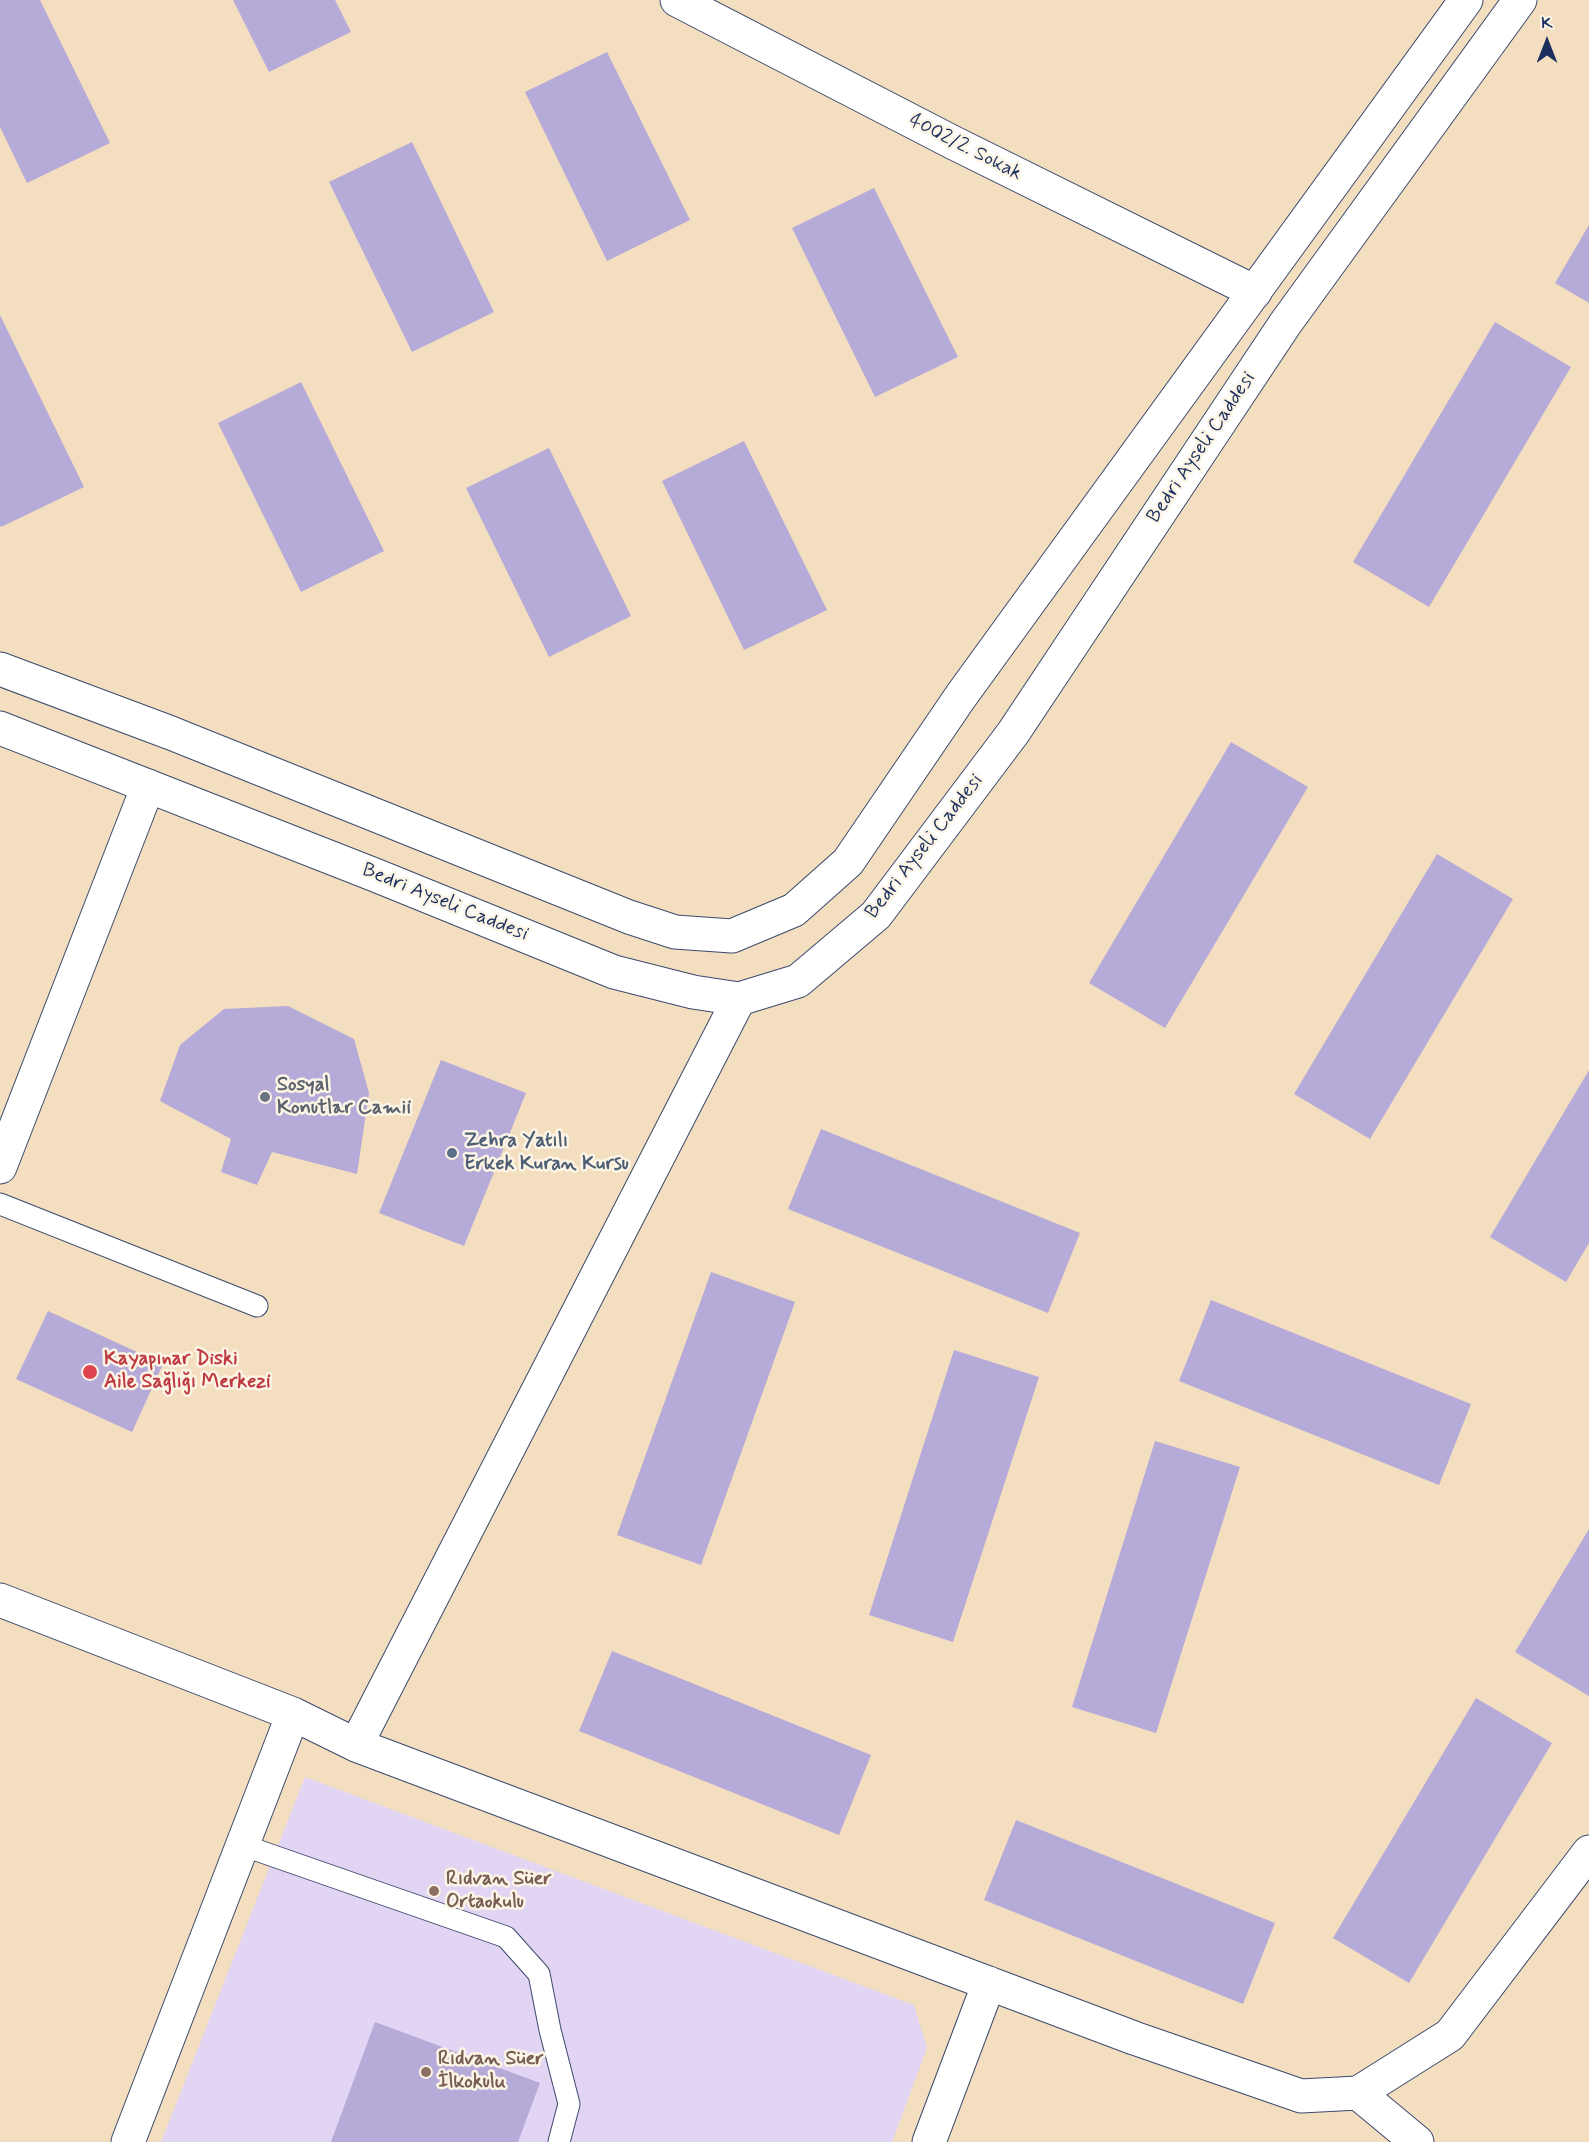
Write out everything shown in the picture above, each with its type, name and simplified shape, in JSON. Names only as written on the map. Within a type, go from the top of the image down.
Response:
[{"type":"street","name":"4002/2. Sokak","points":[[677,0],[965,148],[1255,292]]},
{"type":"street","points":[[0,669],[171,734],[629,917],[675,932],[732,936],[794,910],[848,861],[961,696],[1466,0]]},
{"type":"street","name":"Bedri Ayseli Caddesi","points":[[0,728],[375,875],[614,972],[693,992],[739,999],[798,981],[876,915],[1013,734],[1285,324],[1520,0]]},
{"type":"street","points":[[0,1167],[148,786]]},
{"type":"street","points":[[356,1745],[739,999]]},
{"type":"street","points":[[0,1600],[293,1714],[356,1745],[1134,2038],[1301,2096],[1358,2093],[1450,2035],[1589,1852]]},
{"type":"street","points":[[128,2142],[293,1714]]},
{"type":"street","points":[[929,2142],[989,1983]]},
{"type":"street","points":[[1358,2093],[1417,2142]]},
{"type":"lane","points":[[0,1204],[256,1306]]},
{"type":"lane","points":[[242,1845],[506,1937],[539,1974],[550,2030],[569,2104],[559,2142]]},
{"type":"shaded area","name":"Rıdvan Süer Ortaokulu","points":[[305,1777],[914,2005],[927,2048],[892,2142],[161,2142]]},
{"type":"building","points":[[0,0],[40,0],[110,143],[27,183],[0,127]]},
{"type":"building","points":[[233,0],[335,0],[351,32],[269,72]]},
{"type":"building","points":[[607,52],[690,220],[607,261],[525,92]]},
{"type":"building","points":[[412,142],[494,312],[412,352],[329,182]]},
{"type":"building","points":[[874,188],[958,357],[875,397],[792,228]]},
{"type":"building","points":[[1589,225],[1589,303],[1555,283]]},
{"type":"building","points":[[0,315],[84,487],[1,527],[0,525]]},
{"type":"building","points":[[1495,322],[1571,367],[1429,607],[1353,562]]},
{"type":"building","points":[[301,382],[384,551],[301,592],[218,423]]},
{"type":"building","points":[[744,441],[827,610],[744,650],[662,481]]},
{"type":"building","points":[[549,448],[631,616],[549,657],[466,488]]},
{"type":"building","points":[[1231,742],[1308,787],[1165,1028],[1089,983]]},
{"type":"building","points":[[1437,854],[1513,899],[1370,1139],[1294,1094]]},
{"type":"building","name":"Sosyal Konutlar Camii","points":[[288,1006],[354,1039],[369,1093],[357,1174],[272,1152],[257,1185],[221,1172],[231,1139],[160,1101],[180,1045],[224,1009]]},
{"type":"building","name":"Zehra Yatılı Erkek Kuran Kursu","points":[[441,1060],[526,1093],[464,1246],[379,1213]]},
{"type":"building","points":[[1589,1070],[1589,1243],[1566,1282],[1490,1237]]},
{"type":"building","points":[[821,1129],[1080,1233],[1048,1313],[788,1209]]},
{"type":"building","points":[[711,1272],[795,1302],[701,1565],[617,1535]]},
{"type":"building","points":[[1211,1300],[1471,1404],[1439,1485],[1179,1381]]},
{"type":"building","name":"Kayapınar Diski Aile Sağlığı Merkezi","points":[[48,1311],[163,1364],[132,1432],[16,1379]]},
{"type":"building","points":[[954,1350],[1039,1377],[953,1642],[869,1615]]},
{"type":"building","points":[[1155,1441],[1240,1467],[1156,1733],[1072,1707]]},
{"type":"building","points":[[1589,1529],[1589,1696],[1515,1652]]},
{"type":"building","points":[[612,1651],[871,1755],[839,1835],[579,1731]]},
{"type":"building","points":[[1476,1698],[1552,1743],[1409,1983],[1333,1938]]},
{"type":"building","points":[[1016,1820],[1275,1923],[1243,2004],[984,1900]]},
{"type":"building","points":[[375,2022],[540,2083],[518,2142],[331,2142]]},
{"type":"place","name":"Sosyal Konutlar Camii","points":[[265,1097]]},
{"type":"place","name":"Zehra Yatılı Erkek Kuran Kursu","points":[[452,1153]]},
{"type":"place","name":"Kayapınar Diski Aile Sağlığı Merkezi","points":[[90,1372]]},
{"type":"place","name":"Rıdvan Süer Ortaokulu","points":[[434,1891]]},
{"type":"place","name":"Rıdvan Süer İlkokulu","points":[[426,2072]]}]
